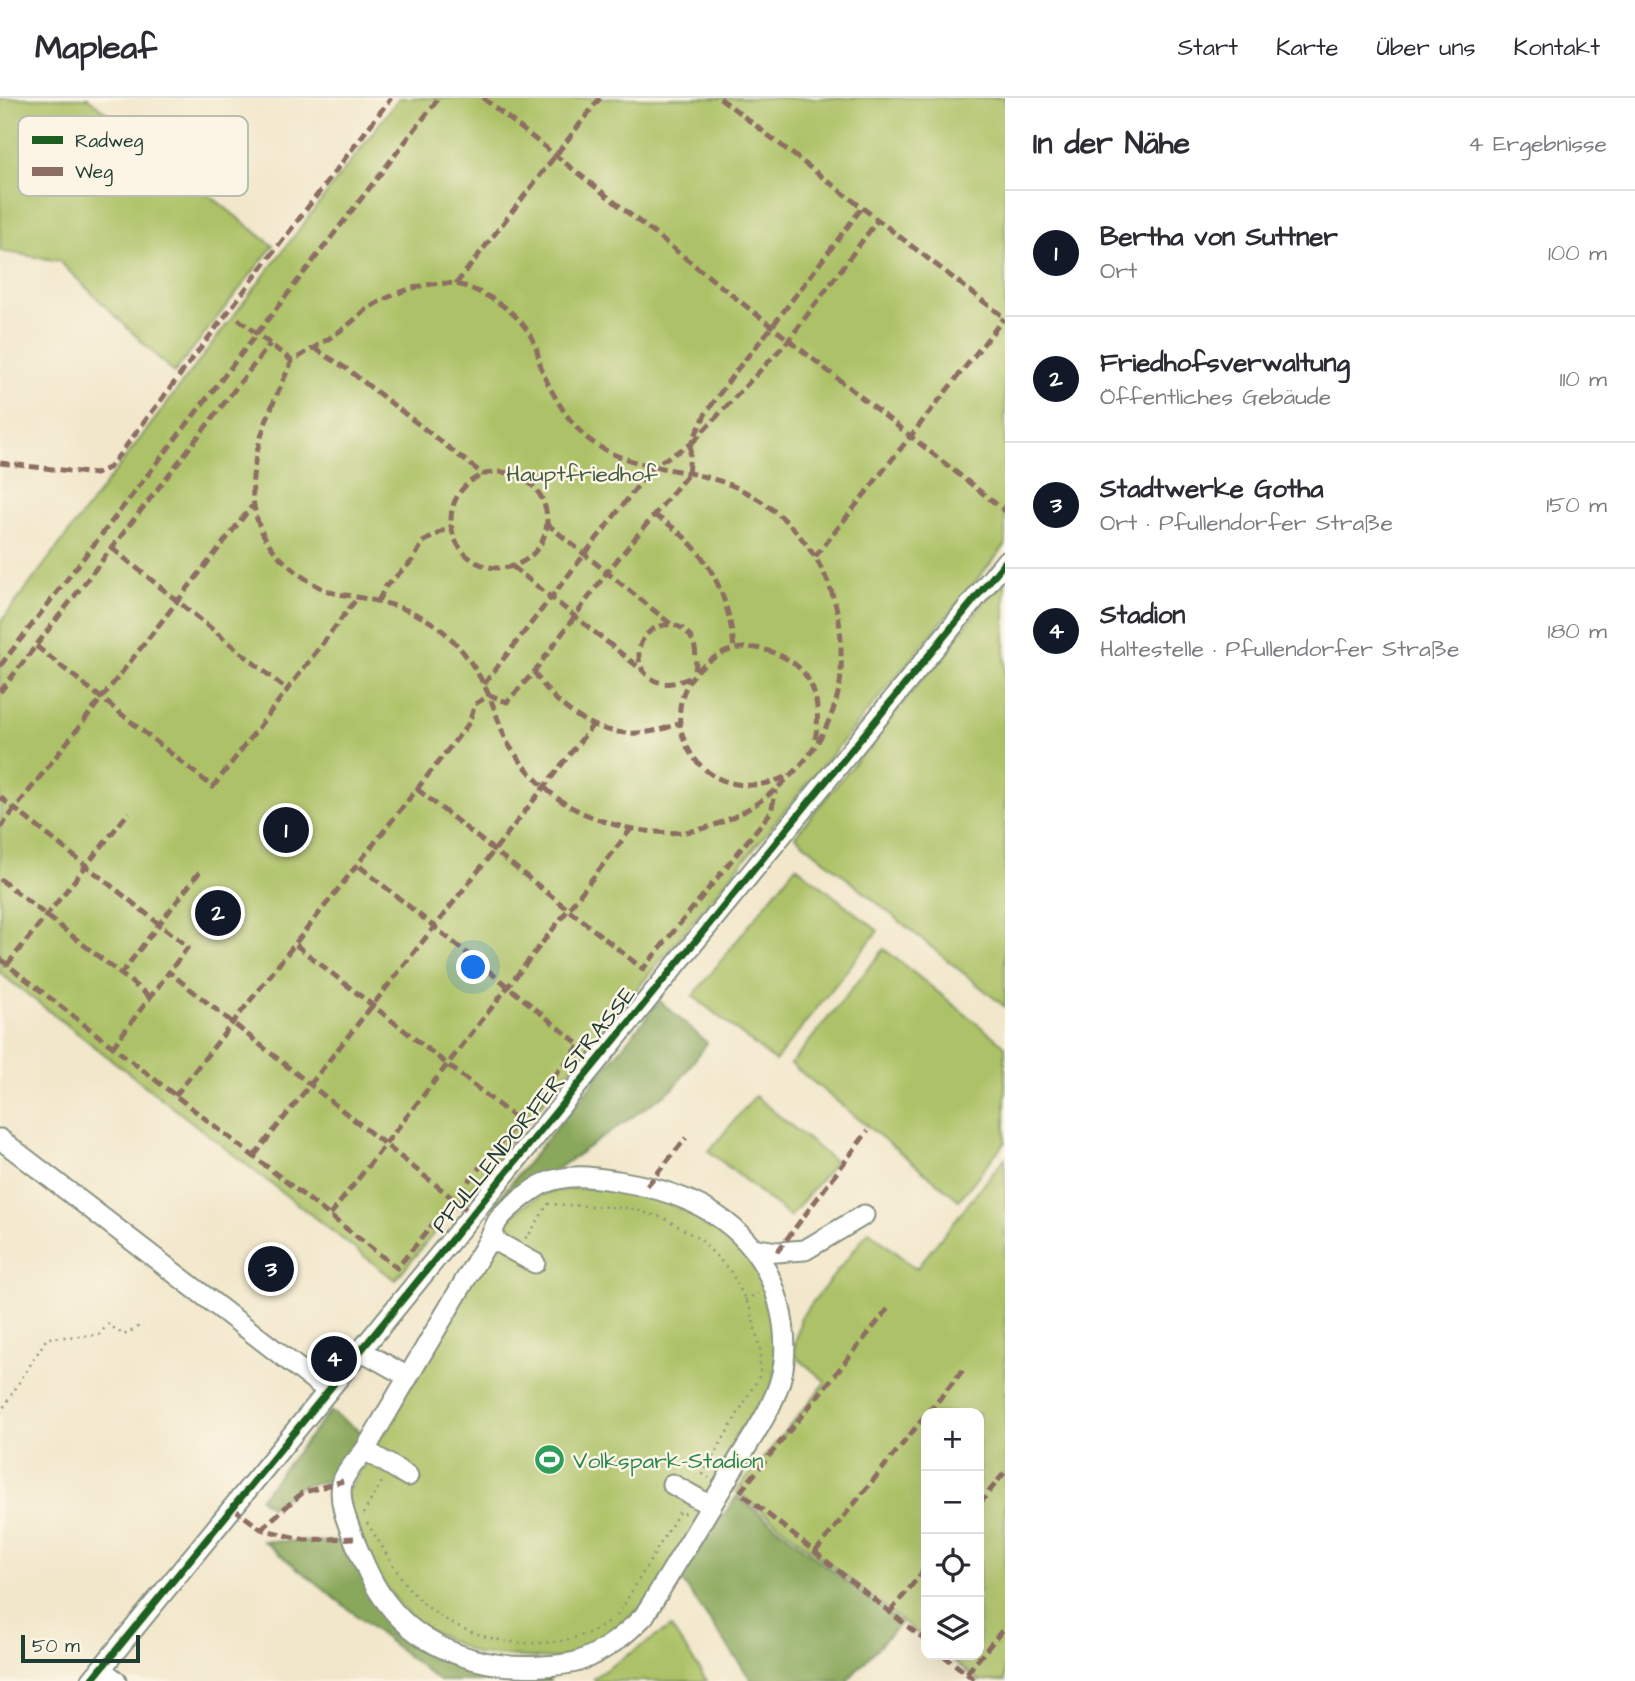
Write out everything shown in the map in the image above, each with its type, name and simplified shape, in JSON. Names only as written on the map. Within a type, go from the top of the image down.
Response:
[{"type":"street","name":"PFULLENDORFER STRASSE","points":[[103,1677],[328,1391],[447,1247],[471,1213],[1005,562]]},
{"type":"street","points":[[0,1139],[328,1391]]},
{"type":"street","points":[[584,1176],[647,1186],[680,1196],[725,1222],[752,1248],[768,1272],[782,1323],[784,1363],[777,1392],[701,1524],[644,1616],[627,1633],[602,1651],[576,1662],[524,1667],[478,1661],[443,1649],[420,1635],[398,1616],[382,1596],[346,1519],[342,1498],[343,1481],[360,1457],[494,1230],[522,1199],[543,1184],[584,1176]]},
{"type":"street","points":[[752,1248],[805,1250],[864,1215]]},
{"type":"street","points":[[494,1230],[535,1263]]},
{"type":"street","points":[[768,1272],[788,1251]]},
{"type":"street","points":[[362,1351],[408,1377]]},
{"type":"street","points":[[360,1457],[408,1476]]},
{"type":"street","points":[[672,1484],[711,1506]]},
{"type":"path","points":[[494,1230],[527,1238],[548,1204],[629,1208],[664,1218],[701,1240],[731,1272],[750,1308],[760,1349],[760,1375],[703,1475],[723,1485]]},
{"type":"path","points":[[0,1413],[47,1338],[99,1335],[108,1324],[124,1335],[143,1324]]},
{"type":"path","points":[[360,1457],[383,1480],[363,1515],[408,1588],[433,1611],[473,1633],[511,1642],[556,1642],[595,1631],[617,1616],[680,1511],[701,1524]]},
{"type":"green space","points":[[0,98],[88,98],[110,116],[18,116],[18,196],[210,196],[273,246],[174,373],[59,261],[0,251]]},
{"type":"green space","name":"Hauptfriedhof","points":[[399,98],[1005,98],[1005,546],[395,1280],[0,973],[0,623]]},
{"type":"green space","points":[[1005,577],[1005,1007],[795,836]]},
{"type":"green space","points":[[796,866],[878,931],[775,1061],[693,996]]},
{"type":"green space","points":[[884,949],[1005,1046],[1005,1142],[959,1200],[791,1064]]},
{"type":"green space","points":[[660,1001],[707,1043],[674,1088],[499,1209],[493,1205]]},
{"type":"green space","points":[[755,1096],[835,1162],[790,1217],[709,1151]]},
{"type":"green space","points":[[1005,1158],[1005,1681],[979,1681],[952,1660],[984,1660],[984,1408],[921,1408],[921,1636],[736,1491],[826,1382],[793,1354],[801,1317],[869,1231],[916,1269]]},
{"type":"green space","name":"Volkspark-Stadion","points":[[588,1188],[646,1192],[714,1222],[743,1251],[761,1276],[770,1298],[780,1342],[770,1398],[651,1599],[590,1651],[551,1659],[477,1654],[416,1624],[376,1576],[345,1496],[507,1219],[544,1194]]},
{"type":"green space","points":[[330,1411],[364,1434],[332,1480],[301,1486],[271,1507],[260,1498]]},
{"type":"green space","points":[[737,1496],[900,1623],[847,1681],[752,1681],[680,1578]]},
{"type":"green space","points":[[263,1541],[347,1542],[375,1598],[480,1669],[546,1675],[550,1681],[439,1681]]},
{"type":"green space","points":[[671,1627],[707,1681],[595,1681],[593,1678]]},
{"type":"marked path","points":[[0,463],[96,474],[110,467],[391,98]]},
{"type":"marked path","points":[[0,666],[439,98]]},
{"type":"marked path","points":[[483,98],[1005,511]]},
{"type":"marked path","points":[[456,284],[600,98]]},
{"type":"marked path","points":[[720,98],[1005,318]]},
{"type":"marked path","points":[[484,684],[653,466],[691,444],[706,413],[735,372],[861,209]]},
{"type":"marked path","points":[[175,1096],[469,723],[475,704],[490,695],[507,702],[534,672],[608,571],[688,474],[691,444],[788,341],[877,221]]},
{"type":"marked path","points":[[238,319],[292,361],[338,332],[368,308],[391,296],[412,288],[435,284],[456,284],[469,288],[496,301],[523,324],[533,339],[542,370],[556,399],[573,424],[587,438],[619,457],[728,484],[752,495],[774,510],[810,549],[833,596],[839,622],[841,679],[838,695],[825,729],[805,760],[762,800],[736,816],[692,831],[657,832],[618,826],[581,812],[551,793],[529,772],[510,747],[477,672],[459,647],[436,625],[404,609],[321,588],[293,569],[271,547],[258,522],[253,496],[254,469],[269,414],[292,361]]},
{"type":"marked path","points":[[815,557],[1004,318]]},
{"type":"marked path","points":[[0,692],[270,344]]},
{"type":"marked path","points":[[314,348],[347,369],[484,475]]},
{"type":"marked path","points":[[499,472],[517,476],[533,486],[543,502],[547,520],[543,538],[533,554],[517,564],[499,568],[481,564],[465,554],[455,538],[451,520],[455,502],[465,486],[481,476],[499,472]]},
{"type":"marked path","points":[[0,828],[252,506]]},
{"type":"marked path","points":[[654,515],[687,540],[711,572],[727,608],[734,649]]},
{"type":"marked path","points":[[546,523],[672,625]]},
{"type":"marked path","points":[[378,601],[386,586],[413,560],[423,542],[452,526]]},
{"type":"marked path","points":[[112,548],[286,689]]},
{"type":"marked path","points":[[512,566],[642,670]]},
{"type":"marked path","points":[[36,646],[213,787],[358,597]]},
{"type":"marked path","points":[[689,678],[663,683],[646,674],[641,667],[639,656],[641,643],[648,633],[658,627],[670,625],[681,628],[690,636],[695,650],[695,671]]},
{"type":"marked path","points":[[785,777],[752,785],[724,781],[702,767],[687,746],[680,721],[682,696],[696,672],[721,654],[739,648],[757,648],[784,657],[800,669],[812,687],[817,707],[815,739]]},
{"type":"marked path","points":[[534,672],[562,705],[597,726],[616,732],[636,733],[679,723]]},
{"type":"marked path","points":[[254,1156],[592,726]]},
{"type":"marked path","points":[[417,789],[643,969],[771,812],[776,790]]},
{"type":"marked path","points":[[0,797],[188,947],[169,972]]},
{"type":"marked path","points":[[7,965],[129,812]]},
{"type":"marked path","points":[[330,1215],[631,829]]},
{"type":"marked path","points":[[0,959],[397,1268],[580,1045],[358,865]]},
{"type":"marked path","points":[[120,975],[201,870]]},
{"type":"marked path","points":[[0,879],[150,997]]},
{"type":"marked path","points":[[296,945],[519,1121]]},
{"type":"marked path","points":[[112,1048],[169,972],[471,1213]]},
{"type":"marked path","points":[[777,1252],[868,1131]]},
{"type":"marked path","points":[[647,1186],[686,1138]]},
{"type":"marked path","points":[[888,1309],[740,1492],[921,1637]]},
{"type":"marked path","points":[[932,1408],[963,1370]]},
{"type":"marked path","points":[[815,1552],[921,1421]]},
{"type":"marked path","points":[[984,1498],[1005,1472]]},
{"type":"marked path","points":[[261,1529],[302,1493],[343,1481]]},
{"type":"marked path","points":[[233,1508],[261,1529],[305,1540],[354,1538]]},
{"type":"marked path","points":[[890,1612],[921,1574]]},
{"type":"marked path","points":[[967,1673],[1005,1627]]},
{"type":"marked path","points":[[949,1660],[976,1681]]},
{"type":"cycle path","points":[[91,1681],[1005,562]]},
{"type":"place","name":"Bertha von Suttner","points":[[286,830]]},
{"type":"place","name":"Friedhofsverwaltung","points":[[218,913]]},
{"type":"place","name":"Stadtwerke Gotha","points":[[271,1269]]},
{"type":"place","name":"Stadion","points":[[334,1359]]},
{"type":"place","name":"Volkspark-Stadion","points":[[550,1460]]}]
